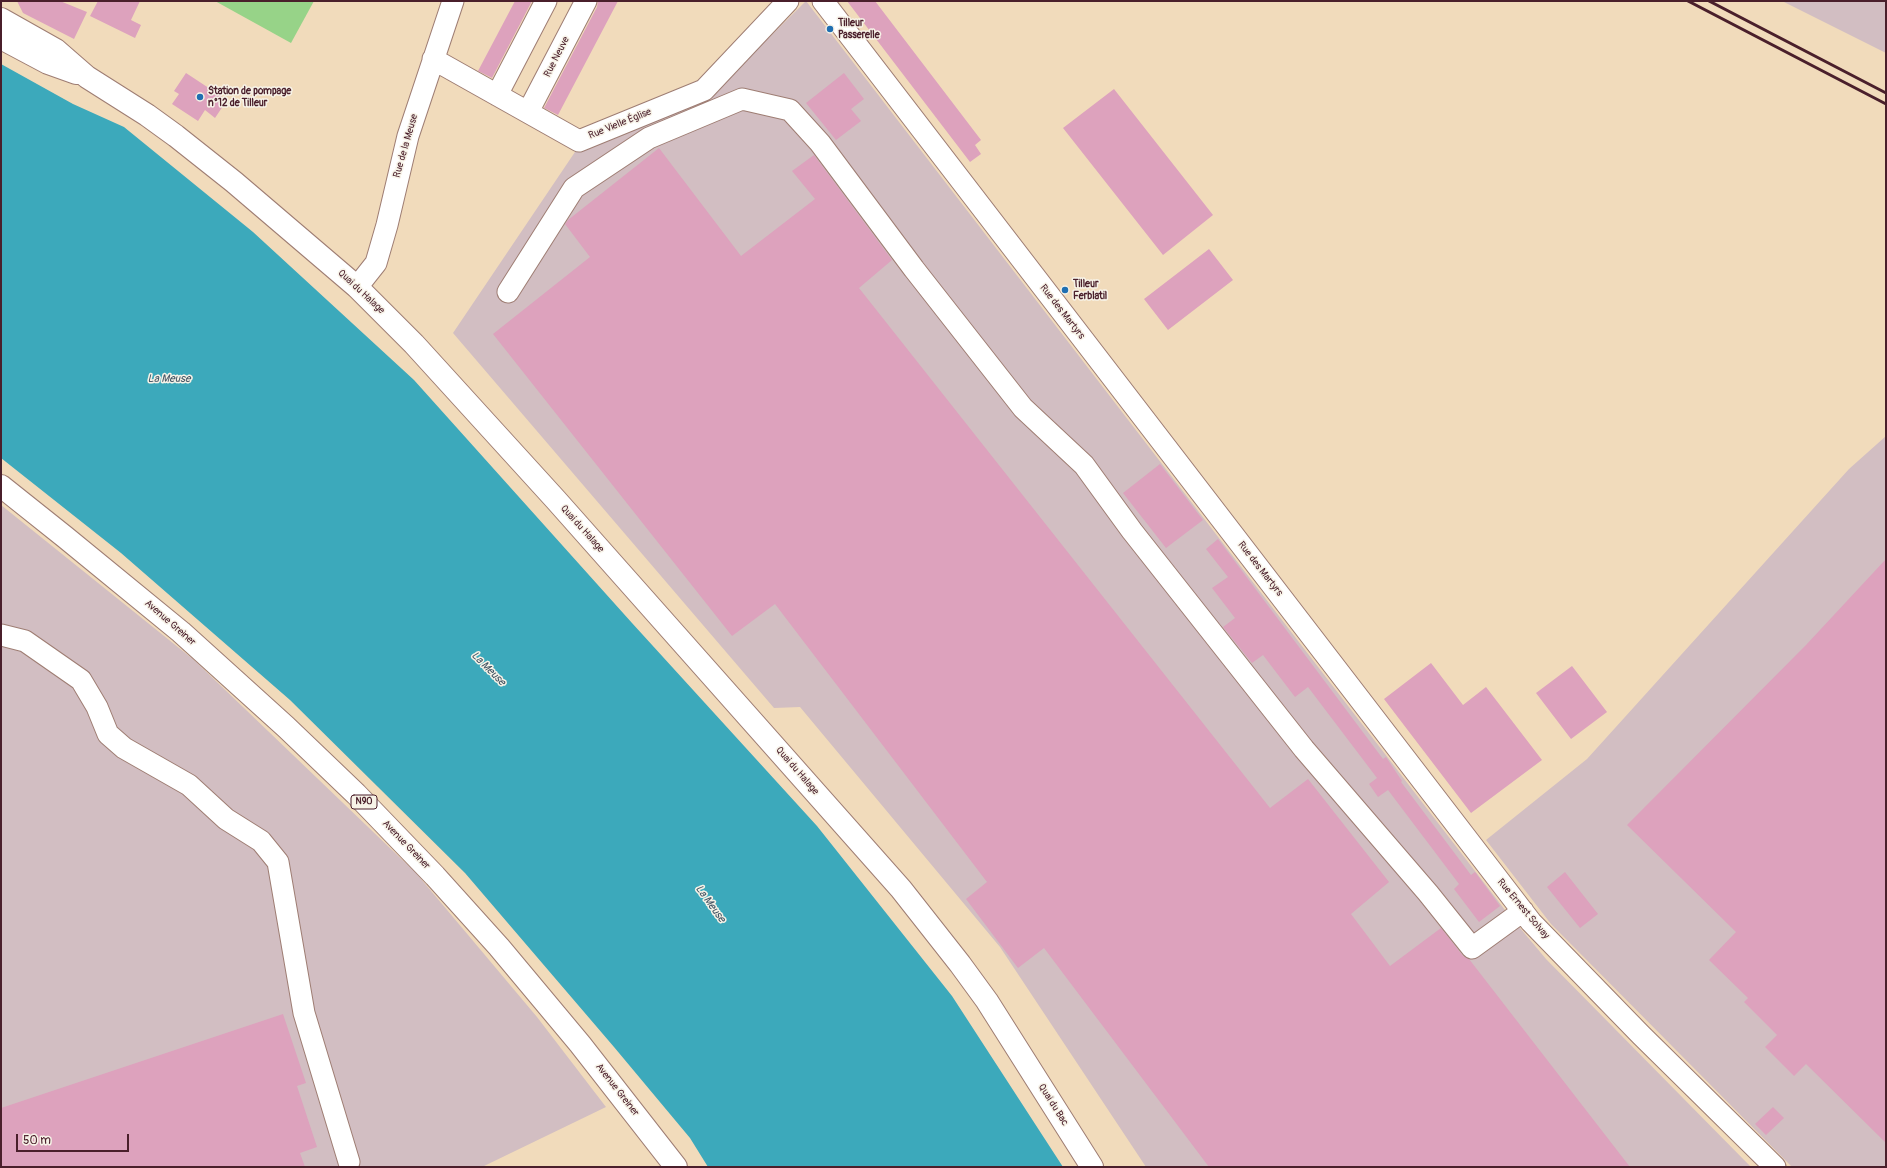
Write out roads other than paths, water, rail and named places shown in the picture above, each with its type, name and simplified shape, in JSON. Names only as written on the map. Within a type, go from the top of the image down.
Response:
[{"type":"main road","name":"Quai du Halage","points":[[1,19],[56,50],[87,77],[147,115],[176,136],[273,215],[357,287],[414,344],[465,399],[901,889],[960,964],[1014,1042]]},
{"type":"main road","name":"Quai du Halage","points":[[1,38],[48,63],[87,77]]},
{"type":"main road","name":"Avenue Greiner","points":[[1,486],[71,541],[181,632],[286,727],[356,794],[435,876],[510,959],[580,1044],[676,1167]]},
{"type":"main road","name":"Quai du Bac","points":[[1014,1042],[1092,1167]]},
{"type":"street","name":"Rue de la Meuse","points":[[357,287],[376,263],[388,225],[408,136],[453,1]]},
{"type":"street","points":[[497,95],[546,1]]},
{"type":"street","name":"Rue Neuve","points":[[528,112],[586,1]]},
{"type":"street","name":"Rue Vielle Église","points":[[433,59],[579,141],[704,90],[788,1]]},
{"type":"street","name":"Rue des Martyrs","points":[[823,1],[1302,624]]},
{"type":"street","points":[[508,292],[574,188],[649,138],[742,99],[790,110],[820,143],[914,269],[1023,408],[1084,465],[1132,531],[1304,749],[1428,893],[1472,948],[1523,911]]},
{"type":"street","name":"Rue Ernest Solvay","points":[[1302,624],[1532,922],[1641,1035],[1775,1167]]},
{"type":"street","points":[[1,635],[25,641],[81,680],[97,707],[108,734],[124,748],[189,785],[226,819],[260,842],[278,862],[304,1013],[349,1162]]},
{"type":"water","name":"La Meuse","points":[[1,64],[73,104],[124,127],[253,232],[414,380],[817,826],[952,996],[1063,1167],[708,1167],[690,1138],[465,873],[290,700],[121,553],[1,458]]},
{"type":"railway","points":[[1688,1],[1886,104]]},
{"type":"railway","points":[[1709,1],[1886,93]]},
{"type":"place","name":"Tilleur Passerelle","points":[[830,29]]},
{"type":"place","name":"Station de pompage n°12 de Tilleur","points":[[200,97]]},
{"type":"place","name":"Tilleur Ferblatil","points":[[1065,290]]}]
